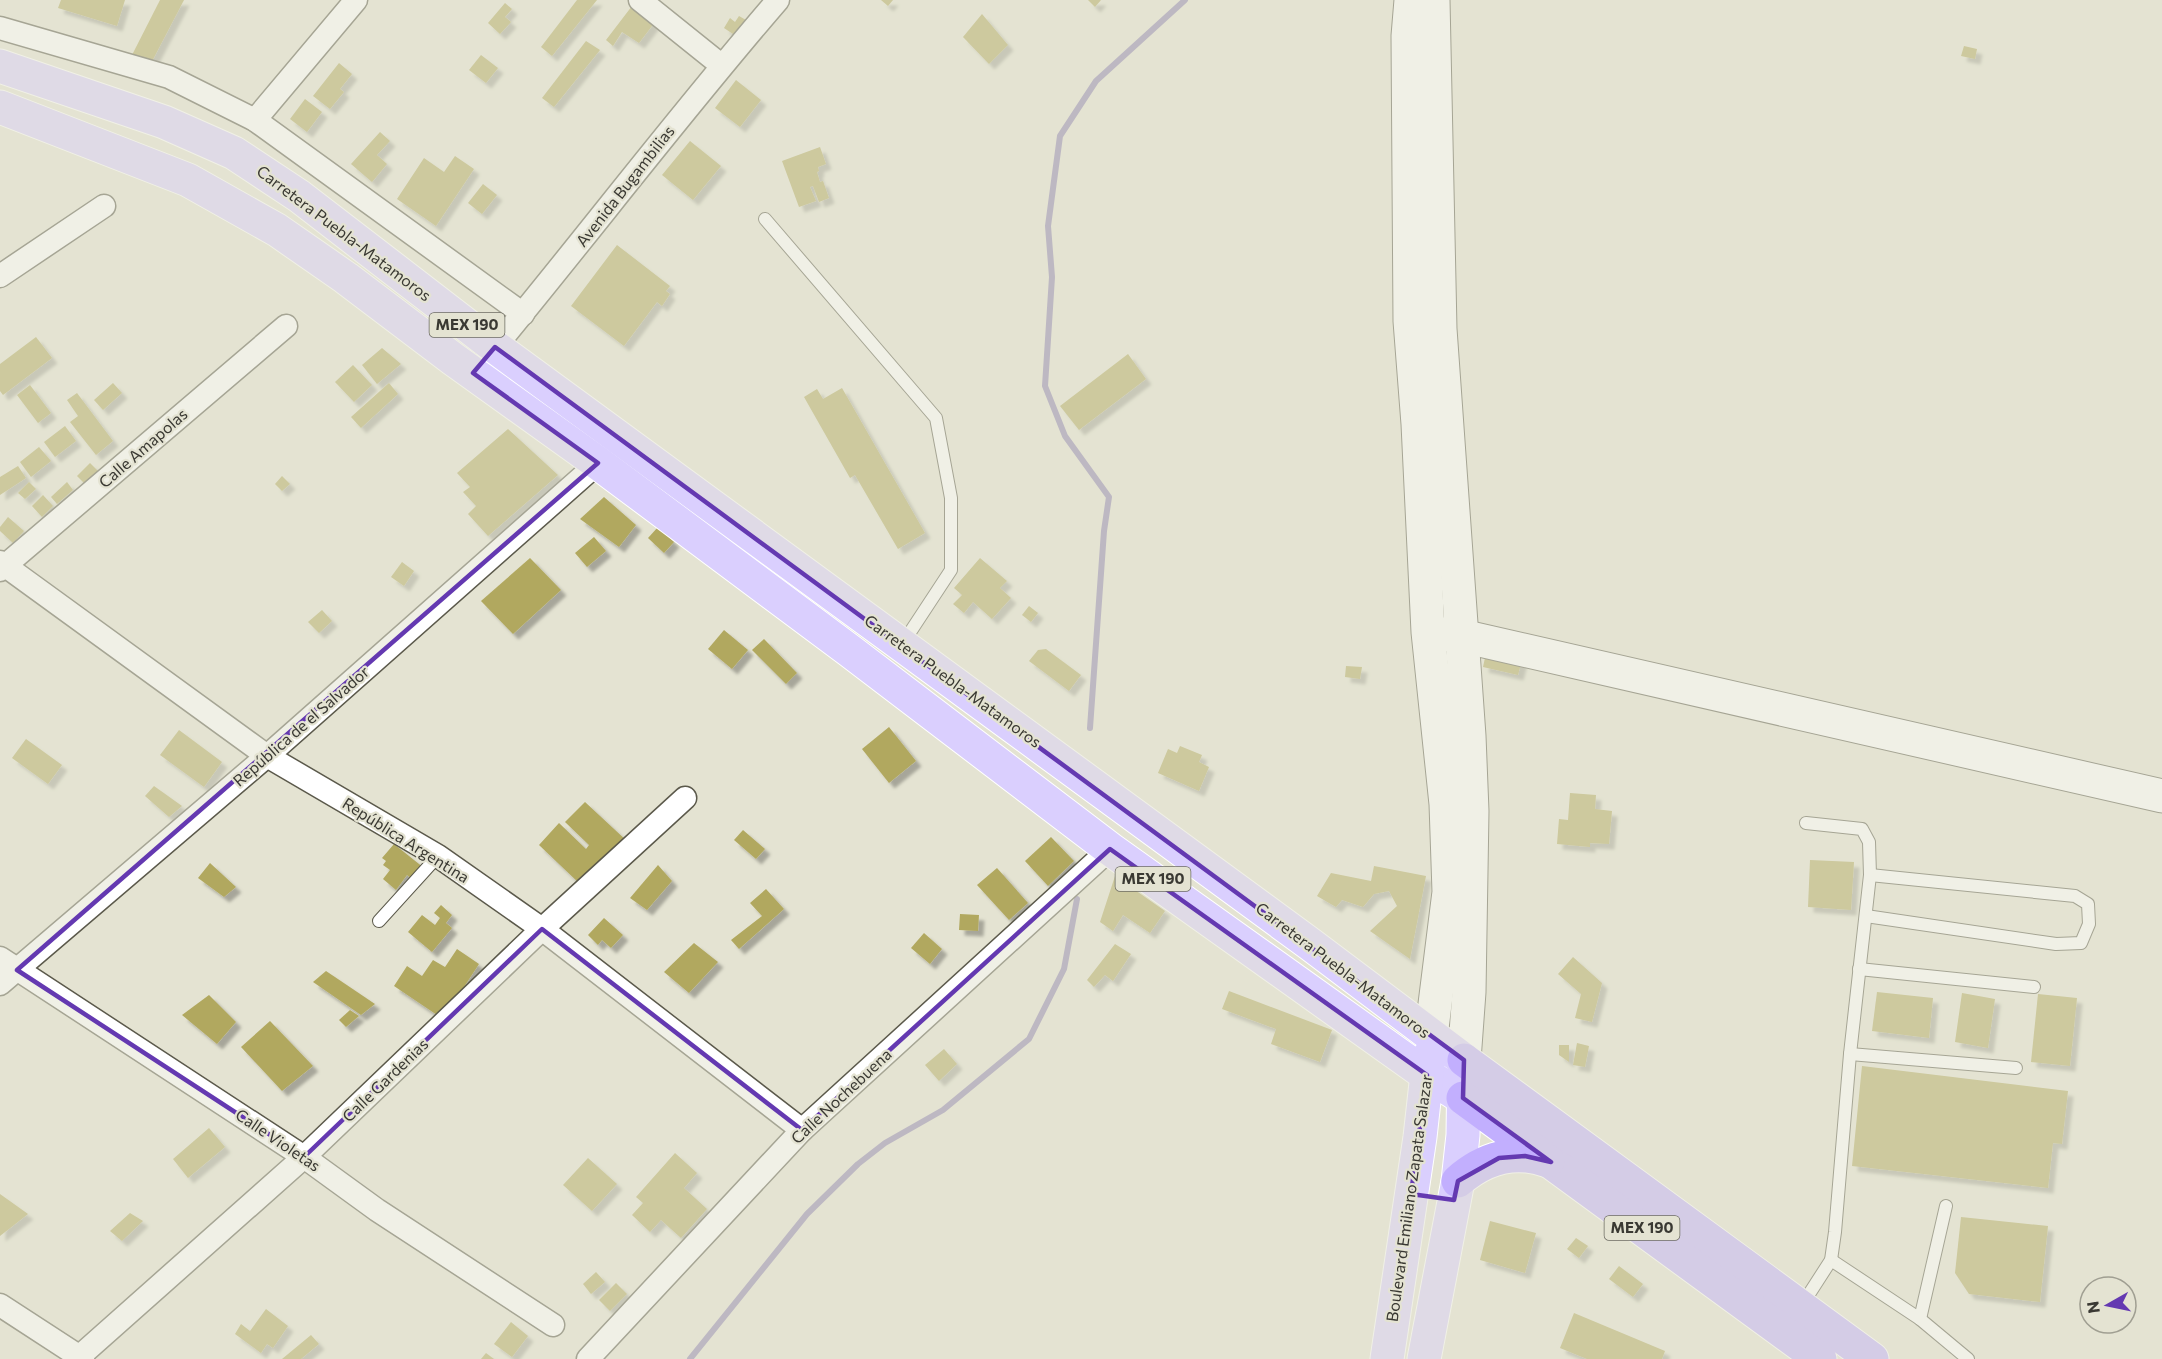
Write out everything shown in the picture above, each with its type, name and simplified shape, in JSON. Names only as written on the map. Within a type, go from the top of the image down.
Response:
[{"type":"highway","name":"Carretera Puebla-Matamoros","points":[[1464,1060],[1872,1359]]},
{"type":"highway","name":"Carretera Puebla-Matamoros","points":[[1463,1098],[1820,1359]]},
{"type":"highway","points":[[1456,1191],[1477,1167],[1499,1158],[1525,1155],[1551,1162]]},
{"type":"main road","name":"Carretera Puebla-Matamoros","points":[[0,66],[164,122],[234,153],[298,196],[495,347],[903,644],[1464,1060]]},
{"type":"main road","name":"Carretera Puebla-Matamoros","points":[[0,107],[188,180],[277,231],[346,278],[598,463],[867,663],[1110,849],[1427,1075],[1463,1098]]},
{"type":"main road","name":"Boulevard Emiliano Zapata Salazar","points":[[1387,1359],[1431,1036]]},
{"type":"main road","points":[[1424,1359],[1456,1191],[1463,1135],[1464,1060]]},
{"type":"main road","points":[[1411,1194],[1456,1191]]},
{"type":"street","points":[[255,120],[356,0]]},
{"type":"street","points":[[640,0],[721,65]]},
{"type":"street","name":"Avenida Bugambilias","points":[[473,373],[523,314],[721,65],[778,0]]},
{"type":"street","points":[[1411,0],[1408,36],[1410,321],[1418,424],[1428,632],[1446,804],[1449,892],[1456,946],[1464,1060]]},
{"type":"street","points":[[1431,1036],[1456,946],[1472,811],[1440,329],[1433,0]]},
{"type":"street","points":[[0,28],[169,77],[255,120],[523,314]]},
{"type":"street","points":[[0,276],[104,206]]},
{"type":"street","name":"Calle Amapolas","points":[[2,566],[286,326]]},
{"type":"street","name":"República de el Salvador","points":[[6,971],[267,756],[598,463]]},
{"type":"street","name":"República Argentina","points":[[2,566],[267,756],[438,856],[542,929],[802,1130]]},
{"type":"street","points":[[1428,632],[1462,636],[2162,796]]},
{"type":"street","name":"Calle Gardenias","points":[[81,1358],[304,1157],[542,929],[685,798]]},
{"type":"street","name":"Calle Nochebuena","points":[[588,1359],[802,1130],[1110,849]]},
{"type":"street","name":"Calle Violetas","points":[[6,971],[304,1157],[377,1210],[553,1325]]},
{"type":"street","points":[[0,1305],[81,1358]]},
{"type":"lane","points":[[765,219],[936,418],[951,498],[951,570],[903,644]]},
{"type":"lane","points":[[1801,1306],[1831,1260],[1850,1054],[1870,875],[1869,842],[1862,829],[1806,823]]},
{"type":"lane","points":[[379,921],[438,856]]},
{"type":"lane","points":[[1866,916],[2056,944],[2081,943],[2090,924],[2088,904],[2075,896],[1870,875]]},
{"type":"lane","points":[[1859,969],[2034,987]]},
{"type":"lane","points":[[1850,1054],[2016,1068]]},
{"type":"lane","points":[[1920,1319],[1946,1206]]},
{"type":"lane","points":[[1831,1260],[1920,1319],[1968,1359]]},
{"type":"highlighted area","points":[[495,347],[1464,1060],[1463,1098],[1551,1162],[1525,1156],[1499,1158],[1458,1181],[1454,1200],[1411,1194],[1427,1075],[1110,849],[802,1130],[542,929],[304,1157],[17,970],[598,463],[473,373]]},
{"type":"building","points":[[61,0],[125,0],[117,26],[58,8]]},
{"type":"building","points":[[160,0],[184,0],[149,67],[131,57]]},
{"type":"building","points":[[577,0],[597,0],[552,56],[541,47]]},
{"type":"building","points":[[881,0],[893,0],[888,6]]},
{"type":"building","points":[[1088,0],[1101,0],[1095,7]]},
{"type":"building","points":[[505,3],[512,9],[505,17],[511,22],[500,34],[488,23]]},
{"type":"building","points":[[632,6],[655,22],[639,43],[622,32],[613,46],[606,40]]},
{"type":"building","points":[[982,14],[1008,45],[989,64],[963,37]]},
{"type":"building","points":[[739,16],[746,20],[736,36],[724,28],[730,18],[735,22]]},
{"type":"building","points":[[586,41],[600,50],[554,107],[542,98]]},
{"type":"building","points":[[1964,46],[1977,49],[1975,59],[1961,56]]},
{"type":"building","points":[[481,55],[498,68],[486,83],[469,70]]},
{"type":"building","points":[[339,63],[352,74],[340,89],[344,92],[330,109],[313,96]]},
{"type":"building","points":[[736,80],[761,100],[740,127],[715,108]]},
{"type":"building","points":[[305,99],[322,112],[307,132],[290,119]]},
{"type":"building","points":[[380,132],[390,141],[377,155],[387,164],[372,182],[351,164]]},
{"type":"building","points":[[690,141],[721,166],[693,200],[662,175]]},
{"type":"building","points":[[820,147],[826,164],[818,167],[817,172],[829,198],[819,202],[813,186],[810,187],[816,201],[799,207],[782,161]]},
{"type":"building","points":[[455,156],[474,169],[436,226],[397,199],[424,158],[444,172]]},
{"type":"building","points":[[483,184],[497,195],[482,214],[468,203]]},
{"type":"building","points":[[617,245],[670,286],[666,291],[670,294],[662,306],[657,302],[624,346],[571,306]]},
{"type":"building","points":[[36,337],[52,358],[3,395],[0,391],[0,364]]},
{"type":"building","points":[[382,348],[401,364],[377,384],[362,365]]},
{"type":"building","points":[[1128,354],[1146,379],[1079,430],[1060,406]]},
{"type":"building","points":[[353,365],[372,385],[354,402],[335,382]]},
{"type":"building","points":[[113,383],[122,393],[103,410],[94,400]]},
{"type":"building","points":[[389,383],[398,394],[361,428],[351,417]]},
{"type":"building","points":[[30,385],[51,413],[38,423],[17,395]]},
{"type":"building","points":[[842,388],[925,533],[898,549],[855,475],[850,478],[804,397],[817,389],[823,399]]},
{"type":"building","points":[[77,393],[113,441],[96,455],[70,422],[78,416],[67,400]]},
{"type":"building","points":[[65,426],[76,441],[55,457],[44,442]]},
{"type":"building","points":[[508,429],[558,475],[488,536],[468,514],[476,506],[463,492],[470,487],[457,473]]},
{"type":"building","points":[[39,447],[51,461],[31,477],[20,462]]},
{"type":"building","points":[[90,463],[98,471],[85,484],[77,476]]},
{"type":"building","points":[[18,466],[26,478],[0,495],[0,477]]},
{"type":"building","points":[[282,476],[290,484],[282,491],[275,484]]},
{"type":"building","points":[[29,482],[36,489],[25,499],[18,493]]},
{"type":"building","points":[[67,482],[73,490],[57,504],[51,497]]},
{"type":"building","points":[[43,495],[53,506],[42,517],[32,506]]},
{"type":"building","points":[[604,497],[636,525],[619,547],[580,519]]},
{"type":"building","points":[[8,517],[24,531],[13,543],[0,531],[0,527]]},
{"type":"building","points":[[658,527],[674,542],[664,553],[648,538]]},
{"type":"building","points":[[594,537],[606,551],[587,567],[575,553]]},
{"type":"building","points":[[530,558],[561,590],[513,634],[481,601]]},
{"type":"building","points":[[980,558],[1007,581],[1000,588],[1011,598],[992,619],[973,602],[964,613],[953,604],[962,595],[954,588]]},
{"type":"building","points":[[402,562],[414,571],[404,586],[391,577]]},
{"type":"building","points":[[1029,606],[1038,613],[1031,622],[1022,615]]},
{"type":"building","points":[[322,610],[332,621],[319,633],[308,622]]},
{"type":"building","points":[[724,630],[748,650],[732,669],[708,649]]},
{"type":"building","points":[[764,639],[797,673],[786,684],[752,650]]},
{"type":"building","points":[[1488,644],[1524,652],[1518,675],[1483,667]]},
{"type":"building","points":[[1046,649],[1081,675],[1069,691],[1029,661],[1038,650]]},
{"type":"building","points":[[1346,666],[1362,667],[1360,679],[1345,677]]},
{"type":"building","points":[[889,727],[916,761],[889,783],[862,749]]},
{"type":"building","points":[[179,730],[222,762],[204,787],[160,755]]},
{"type":"building","points":[[26,739],[62,765],[48,784],[12,758]]},
{"type":"building","points":[[1180,746],[1202,755],[1199,762],[1209,767],[1199,791],[1158,773],[1168,749],[1177,753]]},
{"type":"building","points":[[154,786],[182,806],[169,817],[145,796]]},
{"type":"building","points":[[1570,793],[1596,795],[1595,809],[1612,811],[1609,844],[1590,843],[1590,847],[1557,844],[1559,819],[1568,820]]},
{"type":"building","points":[[585,802],[628,842],[580,884],[539,845],[559,823],[586,849],[589,845],[565,822]]},
{"type":"building","points":[[743,830],[765,849],[756,859],[734,840]]},
{"type":"building","points":[[1051,837],[1074,861],[1048,886],[1025,861]]},
{"type":"building","points":[[394,844],[424,868],[413,880],[407,875],[396,890],[383,879],[390,870],[383,865],[386,861],[382,858]]},
{"type":"building","points":[[1810,860],[1854,862],[1851,910],[1808,907]]},
{"type":"building","points":[[210,863],[236,887],[224,897],[198,878]]},
{"type":"building","points":[[658,865],[672,881],[647,910],[630,898]]},
{"type":"building","points":[[1374,866],[1426,876],[1410,959],[1370,931],[1397,906],[1389,891],[1374,894],[1363,907],[1342,900],[1336,907],[1317,896],[1331,873],[1371,881]]},
{"type":"building","points":[[997,868],[1028,903],[1009,920],[977,885]]},
{"type":"building","points":[[1115,876],[1165,911],[1150,933],[1123,915],[1113,931],[1100,922]]},
{"type":"building","points":[[766,889],[784,909],[739,949],[731,940],[762,916],[750,903]]},
{"type":"building","points":[[441,905],[452,915],[446,923],[452,928],[432,952],[408,932],[422,915],[435,925],[440,918],[434,913]]},
{"type":"building","points":[[960,914],[979,915],[978,931],[959,930]]},
{"type":"building","points":[[604,918],[623,935],[611,948],[602,940],[598,945],[588,935]]},
{"type":"building","points":[[924,933],[942,949],[930,964],[911,948]]},
{"type":"building","points":[[694,943],[718,962],[689,993],[664,972]]},
{"type":"building","points":[[1115,944],[1131,954],[1113,981],[1105,975],[1094,987],[1087,980]]},
{"type":"building","points":[[457,949],[479,964],[443,1019],[394,986],[407,966],[422,976],[433,960],[445,967]]},
{"type":"building","points":[[1573,957],[1602,983],[1592,1022],[1575,1018],[1581,994],[1558,974]]},
{"type":"building","points":[[326,971],[375,1004],[361,1015],[313,982]]},
{"type":"building","points":[[1229,991],[1332,1030],[1320,1062],[1271,1044],[1276,1029],[1222,1009]]},
{"type":"building","points":[[1877,992],[1933,998],[1929,1038],[1872,1031]]},
{"type":"building","points":[[1962,993],[1995,999],[1988,1048],[1955,1042]]},
{"type":"building","points":[[2038,994],[2077,998],[2070,1066],[2031,1062]]},
{"type":"building","points":[[209,995],[236,1022],[217,1044],[182,1015]]},
{"type":"building","points":[[350,1010],[359,1016],[346,1027],[339,1020]]},
{"type":"building","points":[[270,1021],[313,1066],[282,1091],[241,1047]]},
{"type":"building","points":[[1577,1043],[1589,1046],[1585,1067],[1573,1065]]},
{"type":"building","points":[[1559,1045],[1569,1045],[1569,1062],[1559,1055]]},
{"type":"building","points":[[944,1049],[957,1064],[939,1081],[925,1065]]},
{"type":"building","points":[[1862,1066],[2068,1091],[2062,1144],[2053,1143],[2048,1188],[1852,1166]]},
{"type":"building","points":[[209,1128],[225,1147],[188,1178],[173,1159]]},
{"type":"building","points":[[675,1153],[697,1173],[684,1188],[707,1209],[681,1238],[661,1220],[650,1232],[632,1215],[643,1203],[636,1197]]},
{"type":"building","points":[[588,1158],[617,1184],[592,1211],[563,1185]]},
{"type":"building","points":[[0,1194],[28,1214],[0,1236]]},
{"type":"building","points":[[130,1213],[143,1221],[122,1241],[110,1231]]},
{"type":"building","points":[[1961,1217],[2048,1226],[2040,1302],[1969,1294],[1955,1273]]},
{"type":"building","points":[[1490,1221],[1536,1233],[1525,1273],[1480,1260]]},
{"type":"building","points":[[1576,1238],[1588,1246],[1579,1258],[1567,1249]]},
{"type":"building","points":[[1619,1266],[1643,1284],[1633,1297],[1609,1279]]},
{"type":"building","points":[[596,1272],[605,1282],[591,1294],[583,1284]]},
{"type":"building","points":[[616,1283],[627,1294],[610,1311],[599,1300]]},
{"type":"building","points":[[266,1309],[288,1326],[273,1348],[267,1344],[261,1353],[235,1334],[241,1324],[250,1331]]},
{"type":"building","points":[[1574,1313],[1665,1351],[1662,1359],[1587,1359],[1560,1348]]},
{"type":"building","points":[[511,1322],[528,1336],[512,1357],[494,1344]]},
{"type":"building","points":[[311,1335],[319,1344],[301,1359],[282,1359]]},
{"type":"building","points":[[486,1353],[494,1359],[481,1359]]},
{"type":"waterway","points":[[1090,728],[1104,531],[1109,497],[1065,436],[1045,386],[1052,277],[1048,226],[1060,136],[1096,81],[1185,0]]},
{"type":"waterway","points":[[690,1359],[807,1214],[858,1164],[885,1143],[943,1110],[1029,1039],[1064,969],[1077,899]]}]
